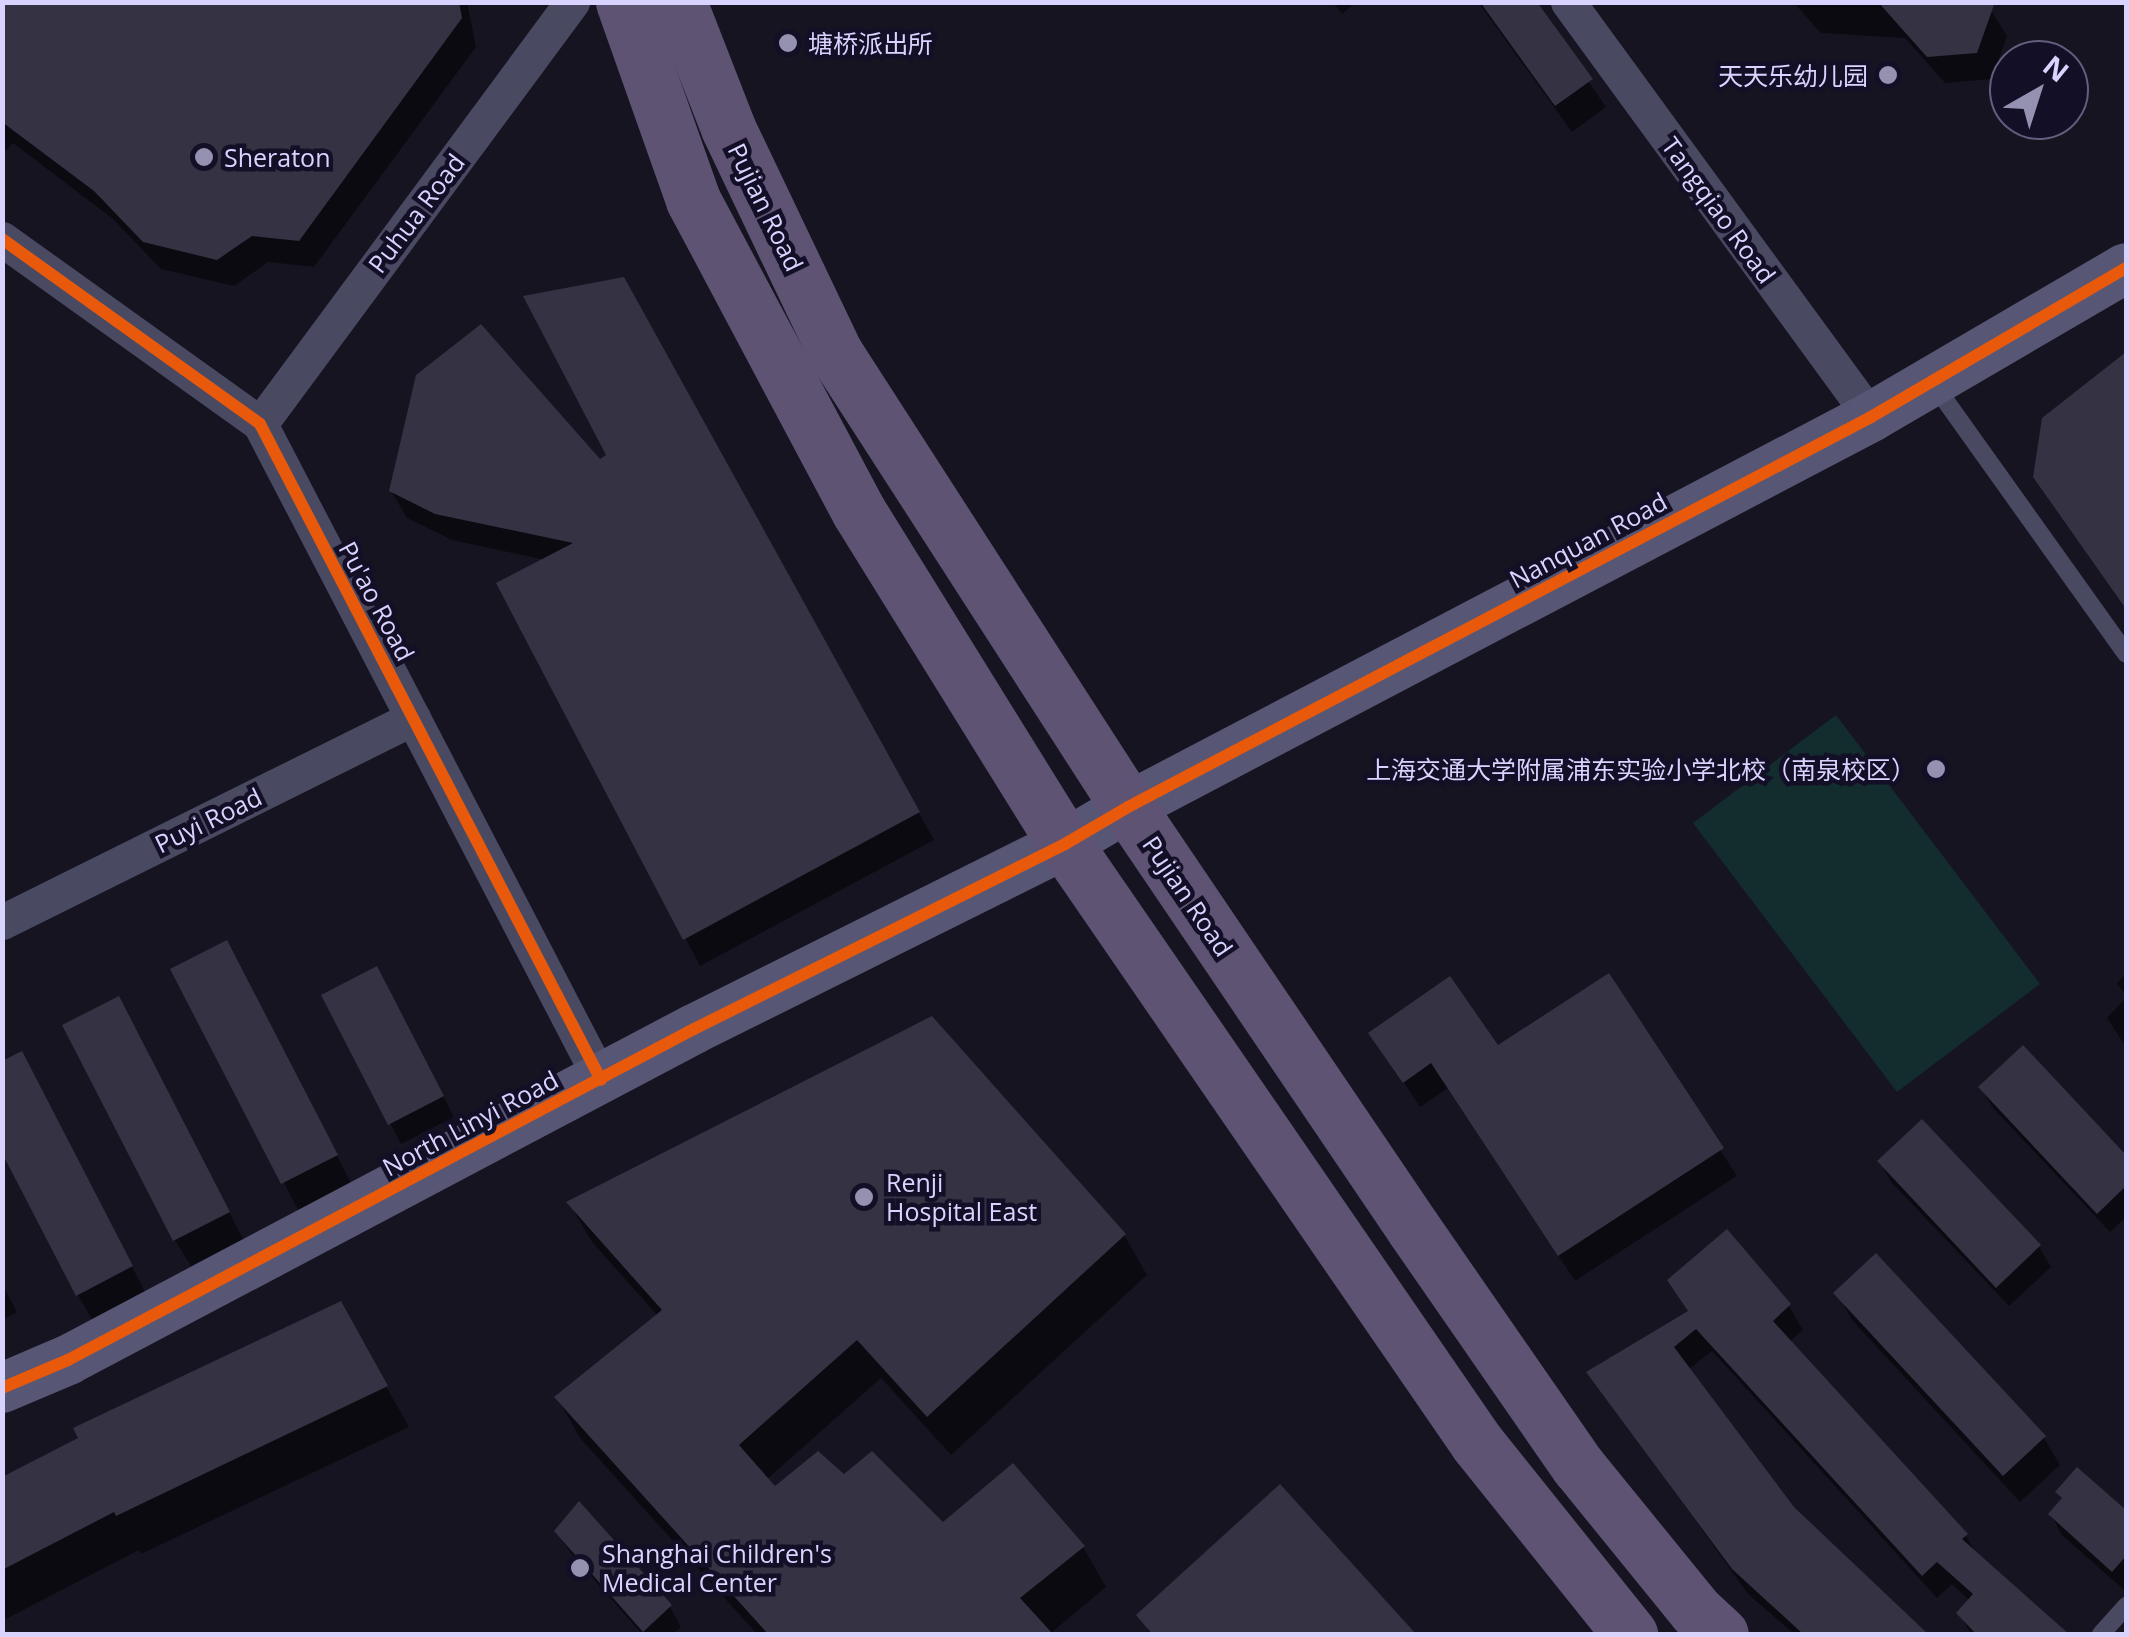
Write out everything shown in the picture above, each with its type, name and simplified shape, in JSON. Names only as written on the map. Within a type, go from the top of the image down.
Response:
[{"type":"main road","points":[[623,2],[693,200],[859,512],[1066,844],[1477,1444],[1630,1634]]},
{"type":"main road","name":"Pujian Road","points":[[680,2],[728,128],[836,354],[1128,807],[1578,1466],[1696,1612],[1721,1634]]},
{"type":"street","name":"Puhua Road","points":[[260,424],[572,2]]},
{"type":"street","name":"Tangqiao Road","points":[[1568,2],[1871,417]]},
{"type":"street","name":"Pu'ao Road","points":[[2,239],[260,424],[601,1080]]},
{"type":"street","name":"Nanquan Road","points":[[1066,844],[1128,807],[1871,417],[2126,268]]},
{"type":"street","name":"Puyi Road","points":[[2,922],[413,718]]},
{"type":"street","name":"North Linyi Road","points":[[2,1388],[68,1360],[601,1080],[1066,844]]},
{"type":"lane","points":[[1933,383],[2126,654]]},
{"type":"lane","points":[[2102,1634],[2126,1606]]},
{"type":"green space","points":[[1836,715],[2040,984],[1897,1092],[1693,823]]},
{"type":"building","name":"Sheraton","points":[[2,2],[459,2],[462,18],[299,241],[252,236],[217,260],[143,242],[94,191],[2,122]]},
{"type":"building","points":[[1480,2],[1537,2],[1593,79],[1555,106]]},
{"type":"building","points":[[1878,2],[1995,2],[1977,53],[1927,57]]},
{"type":"building","points":[[624,277],[920,812],[683,940],[496,583],[573,543],[435,514],[389,491],[416,375],[481,324],[600,459],[606,455],[523,296]]},
{"type":"building","points":[[2126,352],[2126,609],[2033,477],[2042,418]]},
{"type":"building","points":[[227,940],[338,1155],[281,1184],[170,969]]},
{"type":"building","points":[[377,966],[444,1096],[388,1125],[321,995]]},
{"type":"building","points":[[1609,973],[1724,1148],[1558,1256],[1431,1063],[1403,1083],[1368,1033],[1450,976],[1498,1045]]},
{"type":"building","points":[[119,996],[230,1212],[173,1241],[62,1025]]},
{"type":"building","points":[[932,1016],[1126,1234],[927,1417],[857,1340],[739,1445],[775,1486],[818,1451],[844,1474],[872,1451],[943,1522],[1013,1463],[1085,1546],[1020,1598],[1053,1634],[768,1634],[554,1397],[662,1310],[566,1202]]},
{"type":"building","points":[[2023,1045],[2126,1155],[2126,1186],[2097,1214],[1978,1087]]},
{"type":"building","points":[[22,1051],[133,1266],[76,1296],[2,1153],[2,1061]]},
{"type":"building","points":[[1922,1119],[2041,1245],[1996,1288],[1877,1161]]},
{"type":"building","points":[[1727,1229],[1791,1304],[1773,1321],[1968,1534],[1962,1539],[2069,1634],[1976,1634],[1956,1613],[1973,1594],[1937,1562],[1922,1576],[1696,1329],[1674,1347],[1794,1507],[1928,1634],[1803,1634],[1732,1569],[1586,1372],[1688,1311],[1667,1280]]},
{"type":"building","points":[[1876,1253],[2046,1436],[2003,1476],[1833,1293]]},
{"type":"building","points":[[341,1301],[388,1386],[116,1516],[114,1512],[2,1570],[2,1477],[78,1438],[73,1428]]},
{"type":"building","points":[[2077,1467],[2126,1510],[2126,1556],[2112,1572],[2048,1514],[2062,1498],[2055,1492]]},
{"type":"building","points":[[1280,1484],[1416,1634],[1152,1634],[1136,1615]]},
{"type":"building","points":[[579,1501],[672,1605],[643,1632],[554,1531]]},
{"type":"cycle path","points":[[2,239],[260,424],[601,1080]]},
{"type":"cycle path","points":[[2,1388],[68,1360],[694,1029],[1065,844],[1128,807],[1871,417],[2126,268]]},
{"type":"place","name":"塘桥派出所","points":[[788,43]]},
{"type":"place","name":"天天乐幼儿园","points":[[1888,75]]},
{"type":"place","name":"Sheraton","points":[[204,157]]},
{"type":"place","name":"上海交通大学附属浦东实验小学北校（南泉校区）","points":[[1936,769]]},
{"type":"place","name":"Renji Hospital East","points":[[864,1197]]},
{"type":"place","name":"Shanghai Children's Medical Center","points":[[580,1568]]}]
